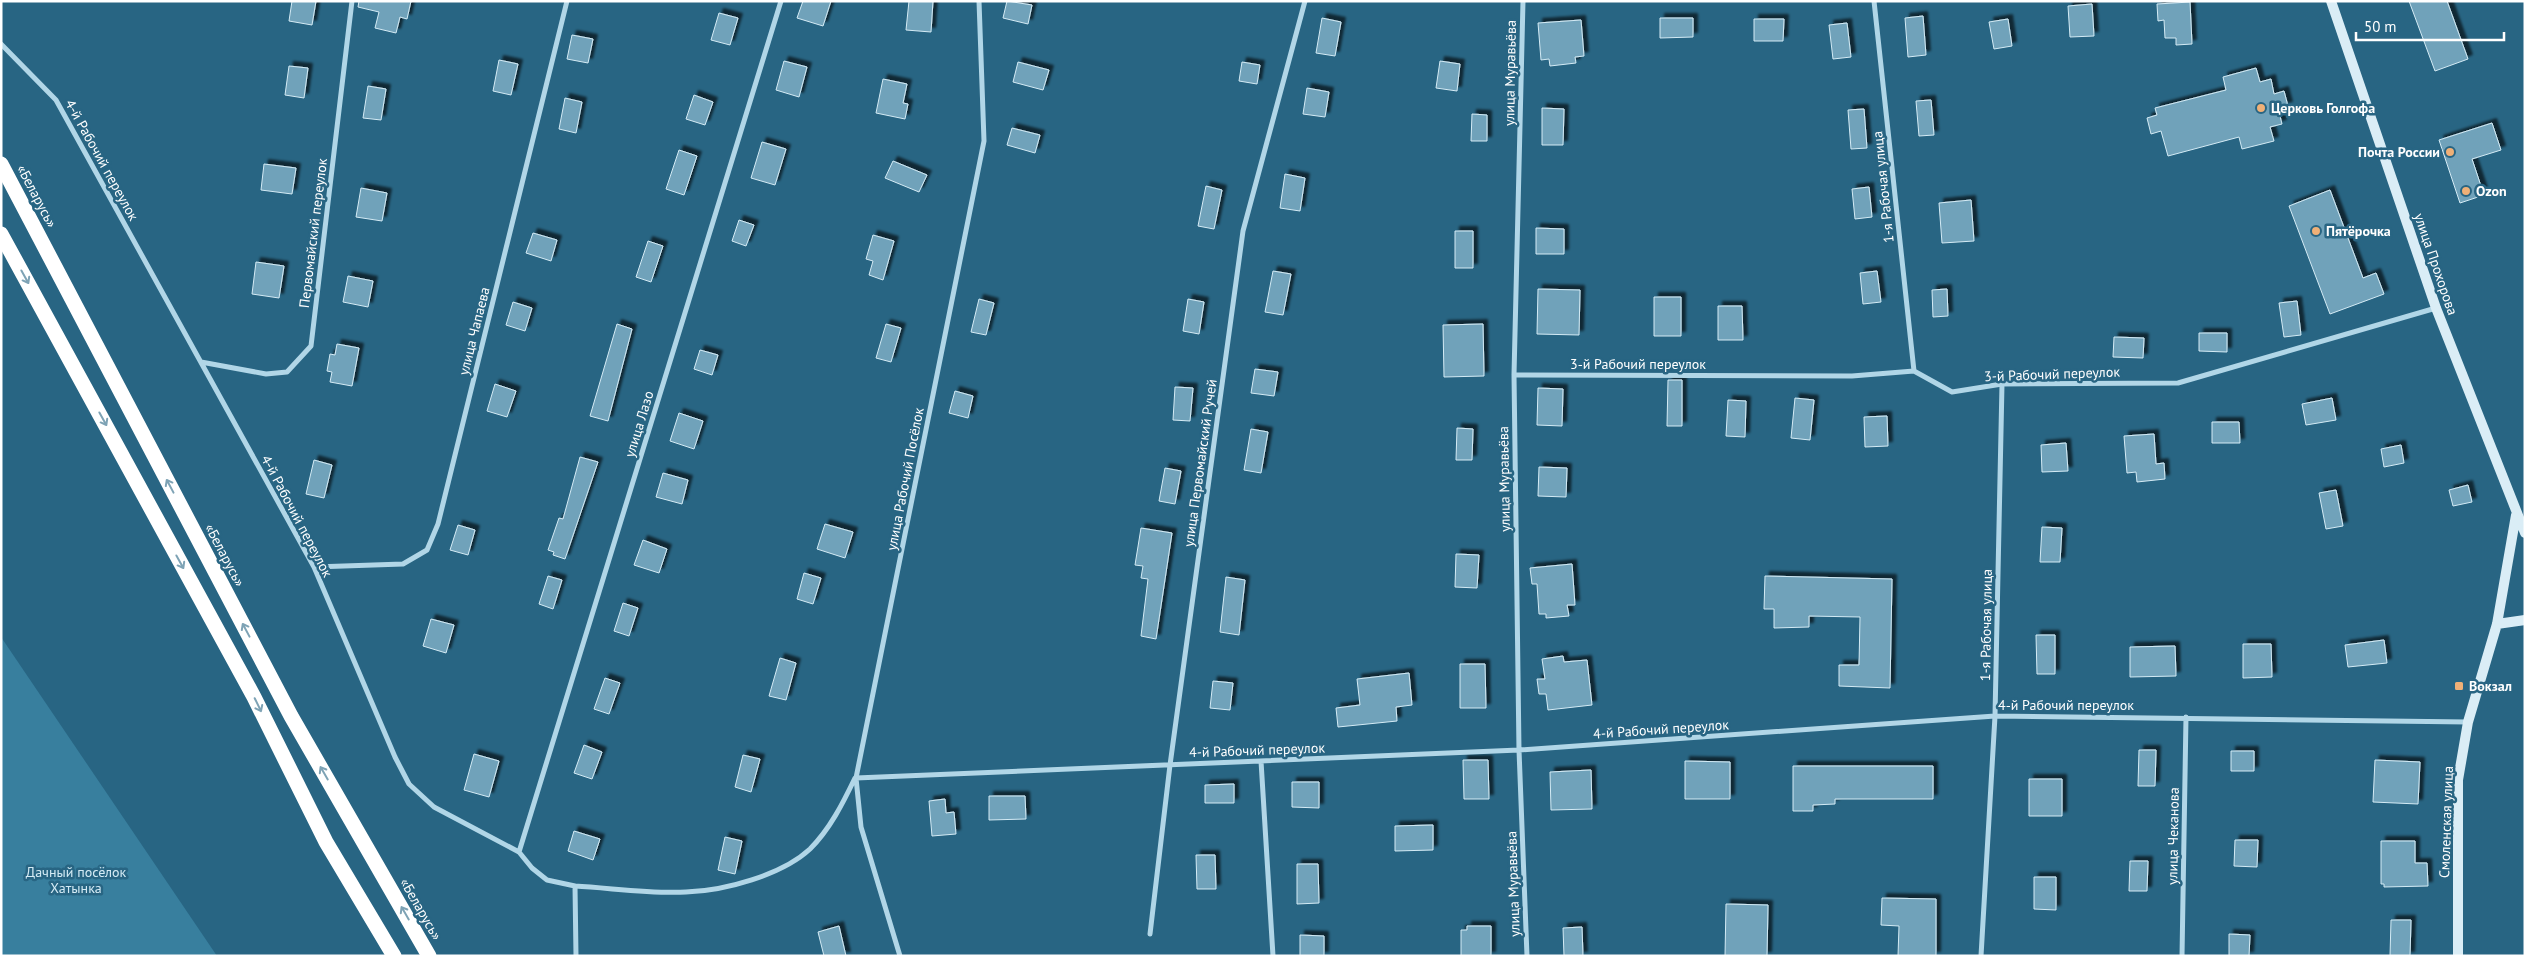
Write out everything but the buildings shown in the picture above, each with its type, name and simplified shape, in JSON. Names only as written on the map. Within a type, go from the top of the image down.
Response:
[{"type":"highway","name":"«Беларусь»","points":[[1,164],[291,716],[429,956]]},
{"type":"highway","points":[[1,234],[254,696],[326,842],[394,956]]},
{"type":"street","name":"Первомайский переулок","points":[[201,362],[266,374],[286,372],[311,346],[352,1]]},
{"type":"street","name":"улица Чапаева","points":[[314,567],[403,564],[427,550],[435,533],[567,1]]},
{"type":"street","name":"улица Лазо","points":[[519,852],[781,1]]},
{"type":"street","name":"улица Рабочий Посёлок","points":[[900,956],[861,827],[856,778],[984,141],[979,1]]},
{"type":"street","name":"улица Первомайский Ручей","points":[[1150,934],[1170,765],[1243,231],[1305,1]]},
{"type":"street","name":"улица Муравьёва","points":[[1523,1],[1514,375],[1519,750],[1527,956]]},
{"type":"street","name":"1-я Рабочая улица","points":[[1874,1],[1914,371]]},
{"type":"street","name":"улица Прохорова","points":[[2331,1],[2436,308],[2516,515],[2525,533]]},
{"type":"street","name":"4-й Рабочий переулок","points":[[1,44],[56,100],[201,362],[314,567],[395,757],[409,784],[434,807],[519,852],[532,868],[547,880],[576,886],[686,892],[762,876],[791,864],[811,848],[834,819],[856,778],[1519,750],[1996,716],[2186,716],[2468,722]]},
{"type":"street","name":"3-й Рабочий переулок","points":[[1514,375],[1852,376],[1914,371],[1952,392],[2002,384],[2178,383],[2436,308]]},
{"type":"street","name":"1-я Рабочая улица","points":[[1982,956],[1996,716],[2002,384]]},
{"type":"street","name":"Смоленская улица","points":[[2458,956],[2458,780],[2468,722],[2497,624],[2516,515]]},
{"type":"street","points":[[2497,624],[2525,620]]},
{"type":"street","name":"улица Чеканова","points":[[2182,956],[2186,716]]},
{"type":"street","points":[[1261,761],[1273,956]]},
{"type":"street","points":[[576,886],[576,956]]},
{"type":"green space","name":"Дачный посёлок Хатынка","points":[[1,637],[217,956],[1,956]]},
{"type":"place","name":"Церковь Голгофа","points":[[2261,108]]},
{"type":"place","name":"Почта России","points":[[2450,152]]},
{"type":"place","name":"Ozon","points":[[2466,191]]},
{"type":"place","name":"Пятёрочка","points":[[2316,231]]},
{"type":"place","name":"Вокзал","points":[[2459,686]]}]
